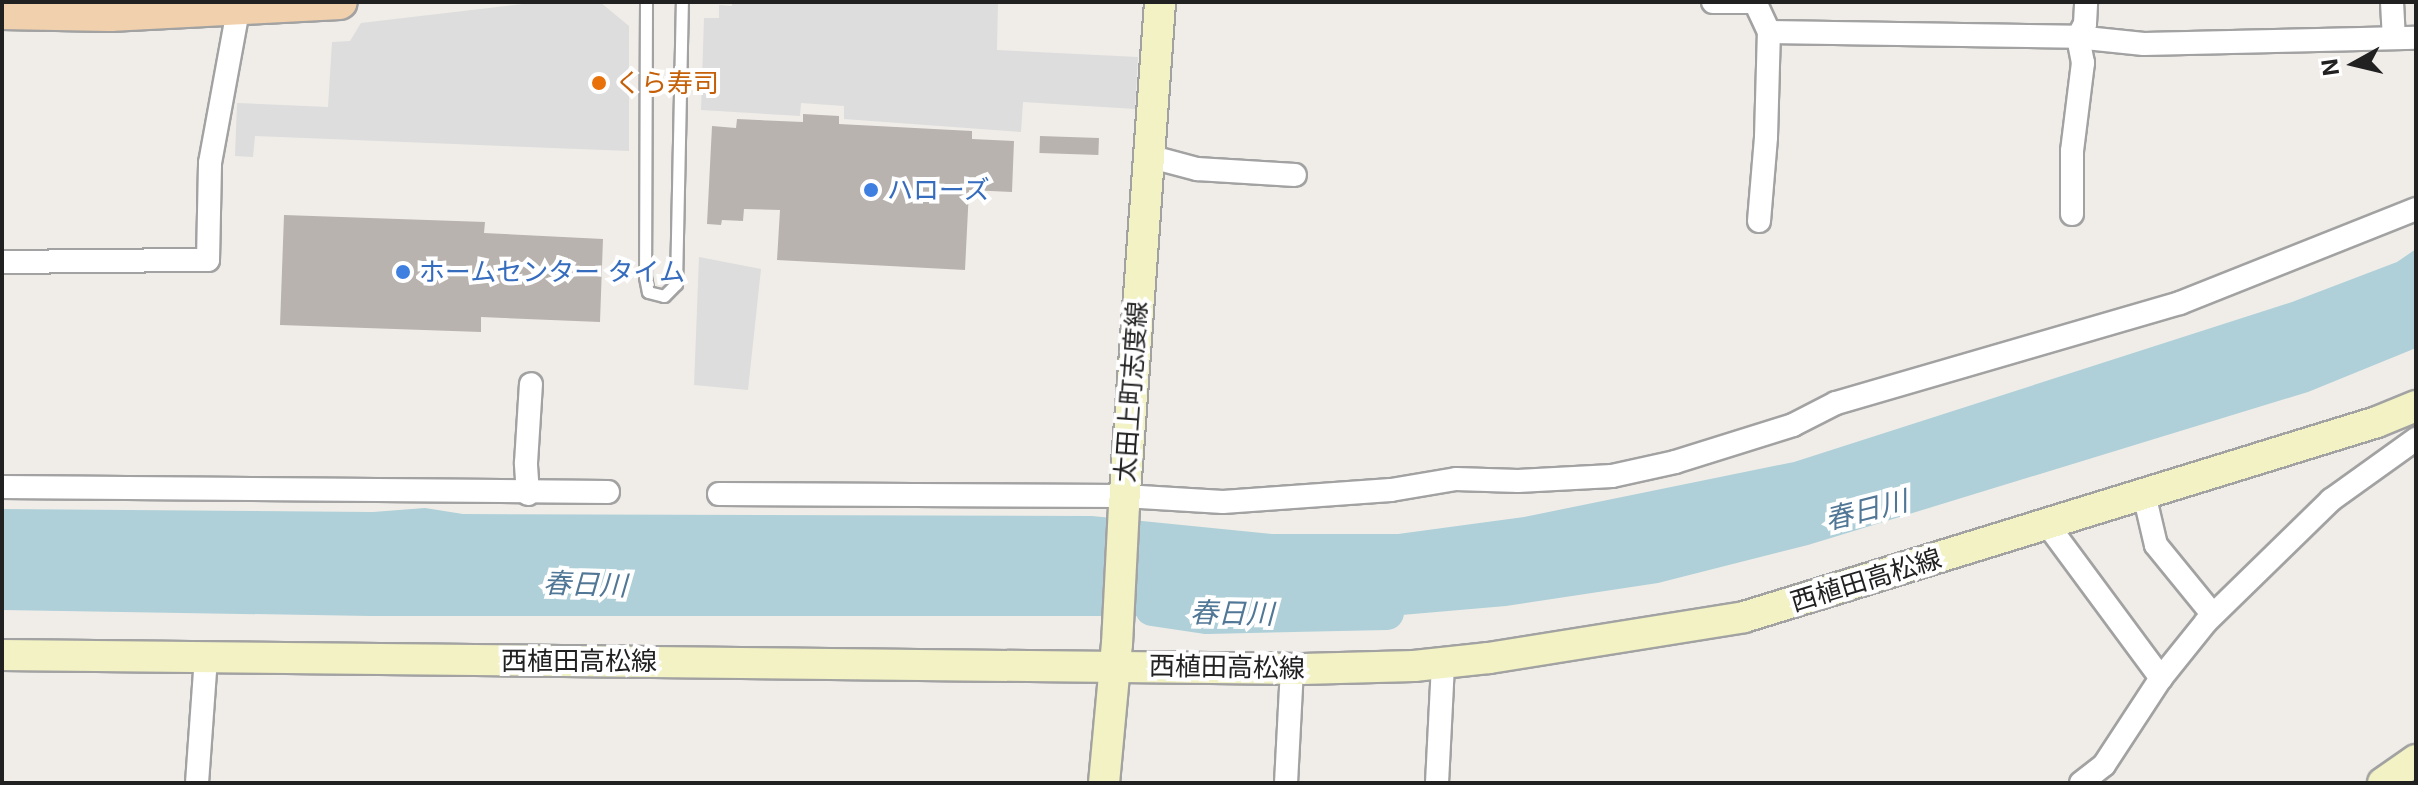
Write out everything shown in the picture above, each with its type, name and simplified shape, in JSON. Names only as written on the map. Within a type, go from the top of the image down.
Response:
[{"type":"main road","points":[[2,12],[110,14],[340,2]]},
{"type":"main road","name":"太田上町志度線","points":[[1104,783],[1116,654],[1160,2]]},
{"type":"main road","name":"西植田高松線","points":[[2,655],[206,658],[1116,654],[1292,668],[1443,663],[1744,617],[2377,422],[2416,406]]},
{"type":"main road","points":[[2383,783],[2416,760]]},
{"type":"street","points":[[1713,2],[1756,3],[1769,32],[1766,137],[1759,221]]},
{"type":"street","points":[[2072,214],[2072,151],[2083,63],[2078,37],[2085,24],[2086,2]]},
{"type":"street","points":[[1769,32],[2078,37],[2144,44],[2405,37],[2392,2]]},
{"type":"street","points":[[2,262],[208,260],[210,163],[241,6]]},
{"type":"street","points":[[1148,156],[1197,169],[1295,175]]},
{"type":"street","points":[[719,494],[1223,502],[1294,500],[1391,490],[1456,479],[1547,480],[1624,473],[1675,462],[1793,425],[1836,403],[2180,303],[2416,209]]},
{"type":"street","points":[[528,494],[526,463],[531,384]]},
{"type":"street","points":[[2081,783],[2104,765],[2161,678],[2213,615],[2331,500],[2416,439]]},
{"type":"street","points":[[2,487],[528,494],[608,492]]},
{"type":"street","points":[[2144,494],[2156,545],[2213,615]]},
{"type":"street","points":[[2047,524],[2161,678]]},
{"type":"street","points":[[197,783],[206,658]]},
{"type":"street","points":[[1437,783],[1443,663]]},
{"type":"street","points":[[1286,783],[1292,668]]},
{"type":"lane","points":[[646,2],[645,277],[648,292],[664,296],[676,284],[682,2]]},
{"type":"shaded area","points":[[541,2],[600,2],[629,26],[629,151],[255,136],[253,157],[235,156],[237,103],[328,107],[332,42],[350,41],[361,23]]},
{"type":"shaded area","points":[[732,2],[998,2],[997,50],[1138,57],[1135,109],[1023,102],[1021,132],[844,119],[844,106],[801,103],[800,116],[701,110],[704,18],[719,18],[719,5],[732,6]]},
{"type":"shaded area","points":[[699,257],[761,269],[748,390],[694,385]]},
{"type":"water","points":[[2416,249],[2416,348],[2308,392],[1808,545],[1658,583],[1506,606],[1390,616],[370,616],[2,610],[2,509],[373,512],[425,508],[463,514],[1092,516],[1272,534],[1398,534],[1524,517],[1794,462],[2292,302],[2397,262]]},
{"type":"building","points":[[803,114],[839,116],[839,124],[972,131],[972,139],[1014,141],[1012,192],[969,190],[965,270],[777,260],[780,210],[744,209],[743,221],[722,220],[721,225],[707,224],[712,126],[736,128],[737,119],[803,122]]},
{"type":"building","points":[[1040,136],[1099,138],[1098,155],[1039,153]]},
{"type":"building","points":[[284,215],[485,222],[484,233],[603,239],[600,322],[481,317],[481,332],[280,325]]},
{"type":"waterway","name":"春日川","points":[[1152,609],[1207,617],[1387,613]]},
{"type":"place","name":"くら寿司","points":[[599,83]]},
{"type":"place","name":"ハローズ","points":[[871,190]]},
{"type":"place","name":"ホームセンター タイム","points":[[403,272]]}]
